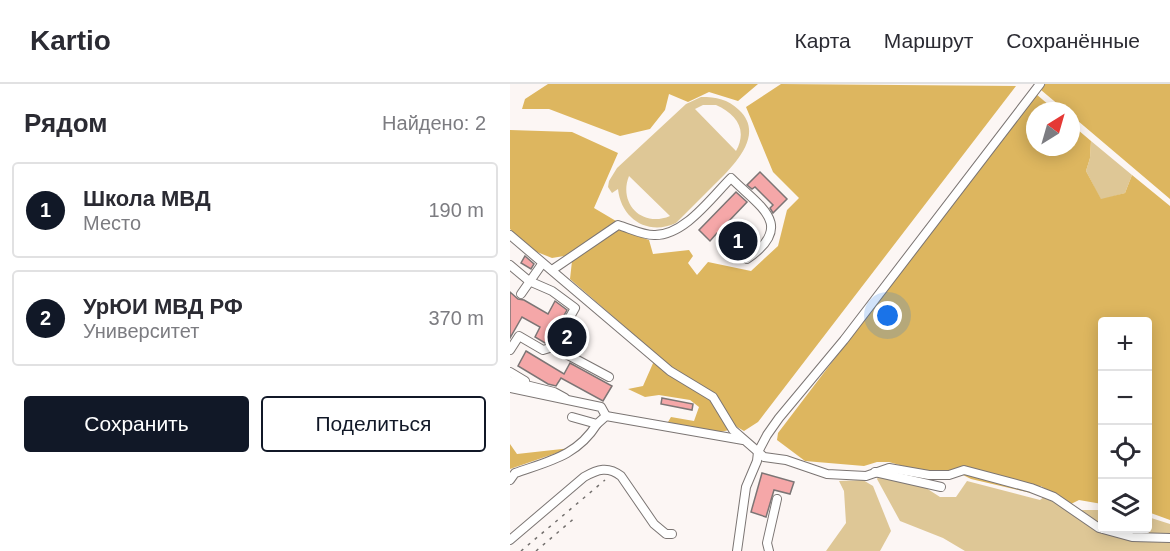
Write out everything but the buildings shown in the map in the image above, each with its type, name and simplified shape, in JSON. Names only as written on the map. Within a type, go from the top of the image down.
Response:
[{"type":"street","points":[[736,551],[746,487],[757,461],[758,452],[778,418],[844,340],[1040,84]]},
{"type":"street","points":[[552,270],[618,225],[652,236],[668,234],[683,226],[731,178],[771,217],[772,227],[767,241],[760,250],[747,259]]},
{"type":"street","points":[[510,235],[670,372],[713,398],[733,430],[743,440]]},
{"type":"street","points":[[521,294],[542,264]]},
{"type":"street","points":[[510,265],[529,281],[552,291],[575,308],[553,347],[543,350],[519,336],[510,350]]},
{"type":"street","points":[[553,347],[609,377]]},
{"type":"street","points":[[510,372],[536,387]]},
{"type":"street","points":[[510,381],[554,392],[570,401]]},
{"type":"street","points":[[510,388],[601,407],[606,416]]},
{"type":"street","points":[[606,416],[743,440],[751,444],[764,457],[786,460],[827,474],[866,476],[889,468],[929,476],[950,475],[964,470],[1031,488],[1054,497],[1099,528],[1132,537],[1170,538]]},
{"type":"street","points":[[512,476],[571,452],[589,437],[597,424],[606,416]]},
{"type":"street","points":[[572,417],[597,424]]},
{"type":"street","points":[[510,540],[584,477],[595,470],[605,468],[621,476],[654,524],[666,534],[672,534]]},
{"type":"street","points":[[875,471],[940,488]]},
{"type":"street","points":[[769,551],[766,543],[777,500]]},
{"type":"shaded area","points":[[548,84],[758,84],[738,101],[709,92],[688,102],[669,94],[665,110],[650,129],[620,136],[549,109],[522,109],[525,99]]},
{"type":"shaded area","points":[[781,84],[1016,86],[758,422],[744,431],[732,424],[716,395],[670,366],[570,279],[572,261],[618,229],[649,240],[653,254],[689,250],[693,256],[688,263],[697,275],[708,262],[751,271],[778,246],[787,210],[799,198],[773,172],[746,107]]},
{"type":"shaded area","points":[[1045,84],[1170,84],[1170,199],[1080,123],[1080,102],[1055,102],[1041,90]]},
{"type":"shaded area","points":[[1036,94],[1045,102],[1030,102]]},
{"type":"shaded area","points":[[701,97],[717,98],[730,103],[747,120],[748,141],[736,162],[676,223],[666,227],[646,226],[630,216],[624,209],[618,189],[612,193],[608,187],[609,181],[617,168],[686,104]],"holes":[[[703,105],[716,105],[729,113],[738,123],[741,136],[736,151],[695,109]],[[629,176],[670,216],[650,219],[635,211],[627,195],[626,186]]]},
{"type":"shaded area","points":[[1026,107],[1026,156],[1080,156],[1080,132],[1091,141],[1090,158],[1086,171],[1101,199],[1125,193],[1132,175],[1170,206],[1170,520],[1152,513],[1152,317],[1098,317],[1098,503],[1079,500],[1069,505],[1041,486],[1035,494],[971,479],[955,471],[924,472],[889,462],[877,462],[864,466],[805,461],[777,440],[778,433]]},
{"type":"shaded area","points":[[510,130],[572,132],[618,153],[594,208],[616,221],[570,255],[552,258],[532,250],[510,229]]},
{"type":"shaded area","points":[[1091,141],[1132,175],[1125,193],[1101,200],[1086,171],[1090,158]]},
{"type":"shaded area","points":[[654,361],[711,399],[729,430],[716,433],[668,422],[671,417],[694,421],[699,407],[690,400],[659,395],[645,397],[628,389],[643,386]]},
{"type":"shaded area","points":[[510,444],[517,454],[571,448],[510,469]]},
{"type":"shaded area","points":[[879,475],[923,486],[940,497],[956,497],[967,481],[1040,500],[1045,496],[1071,510],[1098,510],[1098,533],[1152,533],[1152,518],[1170,524],[1170,551],[965,551],[943,538],[900,521],[877,479]]},
{"type":"shaded area","points":[[863,480],[873,486],[891,531],[880,551],[826,551],[846,523],[844,491],[839,481]]},
{"type":"railway","points":[[521,551],[605,480]]},
{"type":"railway","points":[[536,551],[577,516]]},
{"type":"place","name":"Школа МВД","points":[[738,241]]},
{"type":"place","name":"УрЮИ МВД РФ","points":[[567,337]]}]
